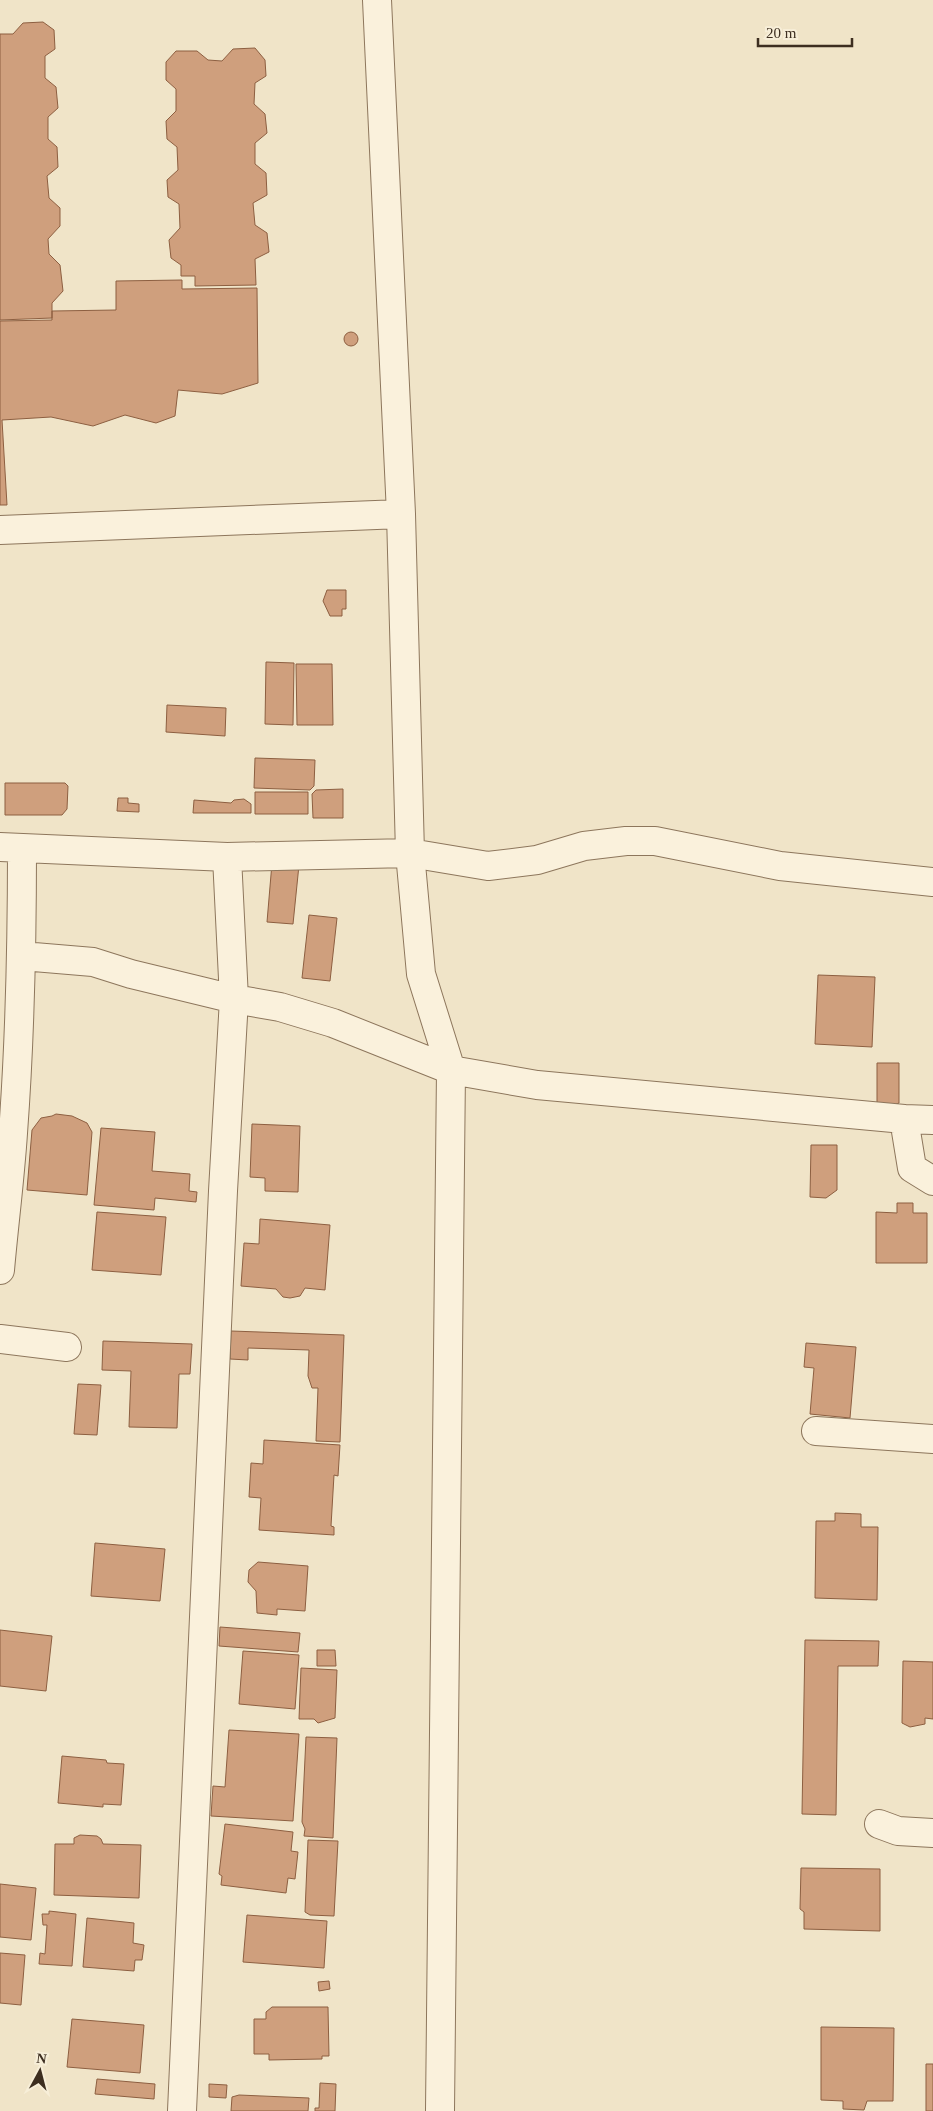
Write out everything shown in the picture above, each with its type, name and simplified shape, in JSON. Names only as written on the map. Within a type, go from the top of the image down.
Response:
[{"type":"street","points":[[377,0],[401,514],[410,853],[421,974],[452,1070],[440,2111]]},
{"type":"street","points":[[0,530],[401,514]]},
{"type":"street","points":[[0,1270],[13,1135],[9,1059],[18,1029],[22,956],[11,848],[227,857],[410,853],[488,866],[537,860],[584,846],[655,841],[780,866],[933,882]]},
{"type":"street","points":[[182,2111],[223,1200],[234,1000],[227,857]]},
{"type":"street","points":[[22,956],[94,962],[131,974],[234,1000],[280,1007],[333,1023],[452,1070],[537,1085],[904,1119],[933,1120]]},
{"type":"street","points":[[904,1119],[912,1168],[933,1181]]},
{"type":"street","points":[[0,1339],[67,1347]]},
{"type":"street","points":[[816,1431],[933,1439]]},
{"type":"street","points":[[879,1824],[898,1831],[933,1832]]},
{"type":"building","points":[[43,22],[54,30],[55,49],[45,56],[45,78],[56,87],[58,108],[48,117],[48,139],[57,147],[58,167],[47,176],[49,198],[60,208],[60,226],[48,239],[49,254],[60,265],[63,291],[52,303],[52,318],[0,320],[0,34],[13,34],[23,23]]},
{"type":"building","points":[[255,48],[265,60],[266,76],[255,83],[254,104],[265,114],[267,133],[255,143],[255,164],[266,173],[267,195],[253,203],[255,225],[267,233],[269,252],[255,259],[256,285],[195,286],[195,276],[181,276],[181,265],[171,258],[169,240],[180,228],[179,204],[168,197],[167,180],[178,170],[177,147],[167,139],[166,121],[176,111],[176,89],[166,80],[166,62],[176,51],[197,51],[208,60],[222,61],[233,49]]},
{"type":"building","points":[[182,280],[182,289],[257,288],[258,383],[222,394],[178,390],[175,416],[156,423],[125,415],[93,426],[51,417],[2,420],[7,505],[0,505],[0,321],[52,320],[52,311],[116,310],[116,281]]},
{"type":"building","points":[[351,332],[356,334],[358,339],[356,344],[351,346],[346,344],[344,339],[346,334]]},
{"type":"building","points":[[327,590],[346,590],[346,609],[342,609],[342,616],[330,616],[323,601]]},
{"type":"building","points":[[266,662],[294,663],[293,725],[265,724]]},
{"type":"building","points":[[296,664],[332,664],[333,725],[297,725]]},
{"type":"building","points":[[167,705],[226,708],[225,736],[166,732]]},
{"type":"building","points":[[255,758],[315,760],[314,786],[310,790],[254,788]]},
{"type":"building","points":[[5,783],[65,783],[68,786],[67,809],[62,815],[5,815]]},
{"type":"building","points":[[343,789],[343,818],[313,818],[312,794],[316,790]]},
{"type":"building","points":[[255,792],[308,792],[308,814],[255,814]]},
{"type":"building","points":[[118,798],[128,798],[128,803],[139,804],[139,812],[117,811]]},
{"type":"building","points":[[244,799],[251,804],[251,813],[193,813],[194,800],[231,803],[234,800]]},
{"type":"building","points":[[272,863],[299,865],[293,924],[267,922]]},
{"type":"building","points":[[309,915],[337,918],[330,981],[302,978]]},
{"type":"building","points":[[818,975],[875,977],[872,1047],[815,1044]]},
{"type":"building","points":[[877,1063],[899,1063],[899,1103],[888,1108],[877,1103]]},
{"type":"building","points":[[56,1114],[72,1116],[87,1123],[92,1132],[87,1195],[27,1190],[32,1130],[41,1118]]},
{"type":"building","points":[[252,1124],[300,1126],[298,1192],[265,1191],[265,1178],[250,1177]]},
{"type":"building","points":[[101,1128],[155,1132],[152,1171],[190,1174],[189,1191],[197,1192],[196,1202],[155,1198],[154,1210],[94,1205]]},
{"type":"building","points":[[811,1145],[837,1145],[837,1190],[826,1198],[810,1197]]},
{"type":"building","points":[[897,1203],[913,1203],[913,1213],[927,1213],[927,1263],[876,1263],[876,1212],[897,1213]]},
{"type":"building","points":[[97,1212],[166,1217],[161,1275],[92,1270]]},
{"type":"building","points":[[260,1219],[330,1225],[325,1290],[305,1288],[300,1296],[290,1298],[283,1297],[276,1289],[241,1286],[244,1243],[259,1244]]},
{"type":"building","points":[[231,1331],[344,1335],[340,1442],[316,1441],[318,1388],[312,1388],[308,1376],[309,1350],[248,1348],[248,1360],[230,1359]]},
{"type":"building","points":[[103,1341],[192,1344],[190,1374],[179,1374],[177,1428],[129,1427],[131,1371],[102,1370]]},
{"type":"building","points":[[806,1343],[856,1347],[850,1418],[810,1414],[814,1368],[804,1367]]},
{"type":"building","points":[[78,1384],[101,1385],[97,1435],[74,1434]]},
{"type":"building","points":[[264,1440],[340,1445],[338,1476],[334,1475],[331,1526],[334,1527],[334,1535],[259,1530],[261,1498],[249,1497],[251,1463],[263,1464]]},
{"type":"building","points":[[835,1513],[861,1514],[861,1527],[878,1527],[877,1600],[815,1598],[816,1521],[835,1521]]},
{"type":"building","points":[[95,1543],[165,1549],[160,1601],[91,1596]]},
{"type":"building","points":[[258,1562],[308,1566],[305,1611],[277,1609],[277,1615],[257,1613],[256,1591],[248,1582],[249,1570]]},
{"type":"building","points":[[220,1627],[300,1633],[298,1652],[219,1646]]},
{"type":"building","points":[[0,1630],[52,1636],[46,1691],[0,1686]]},
{"type":"building","points":[[805,1640],[879,1641],[878,1666],[838,1666],[836,1815],[802,1814]]},
{"type":"building","points":[[317,1650],[335,1650],[336,1666],[317,1666]]},
{"type":"building","points":[[243,1651],[299,1655],[295,1709],[239,1704]]},
{"type":"building","points":[[903,1661],[933,1662],[933,1719],[925,1718],[925,1724],[910,1727],[902,1723]]},
{"type":"building","points":[[301,1668],[337,1670],[335,1718],[318,1723],[314,1719],[299,1719]]},
{"type":"building","points":[[229,1730],[299,1734],[293,1821],[211,1816],[213,1786],[225,1787]]},
{"type":"building","points":[[306,1737],[337,1738],[333,1838],[304,1836],[305,1829],[302,1822]]},
{"type":"building","points":[[62,1756],[106,1760],[107,1763],[124,1764],[121,1805],[103,1804],[103,1807],[58,1803]]},
{"type":"building","points":[[225,1824],[293,1832],[291,1851],[298,1852],[295,1879],[288,1878],[286,1893],[221,1885],[222,1876],[219,1874]]},
{"type":"building","points":[[80,1835],[97,1836],[103,1844],[141,1845],[139,1898],[54,1895],[55,1844],[74,1844],[74,1838]]},
{"type":"building","points":[[308,1840],[338,1841],[334,1916],[310,1915],[305,1912]]},
{"type":"building","points":[[801,1868],[880,1869],[880,1931],[804,1929],[804,1912],[800,1909]]},
{"type":"building","points":[[0,1884],[36,1888],[31,1940],[0,1937]]},
{"type":"building","points":[[49,1911],[76,1914],[72,1966],[39,1964],[40,1953],[45,1954],[47,1925],[43,1925],[42,1914],[49,1914]]},
{"type":"building","points":[[247,1915],[327,1921],[324,1968],[243,1962]]},
{"type":"building","points":[[87,1918],[134,1923],[133,1943],[144,1945],[142,1960],[135,1960],[134,1971],[83,1967]]},
{"type":"building","points":[[0,1953],[25,1955],[21,2005],[0,2003]]},
{"type":"building","points":[[329,1981],[330,1989],[319,1991],[318,1982]]},
{"type":"building","points":[[272,2007],[328,2007],[329,2056],[322,2056],[322,2059],[269,2060],[269,2054],[254,2054],[254,2019],[266,2019],[266,2012]]},
{"type":"building","points":[[72,2019],[144,2025],[140,2073],[67,2067]]},
{"type":"building","points":[[821,2027],[894,2028],[893,2101],[867,2101],[864,2110],[843,2109],[843,2101],[821,2100]]},
{"type":"building","points":[[926,2064],[933,2064],[933,2111],[926,2111]]},
{"type":"building","points":[[97,2079],[155,2084],[154,2099],[95,2094]]},
{"type":"building","points":[[320,2083],[336,2084],[335,2111],[315,2111],[315,2108],[319,2108]]},
{"type":"building","points":[[209,2084],[227,2085],[226,2098],[209,2097]]},
{"type":"building","points":[[239,2095],[309,2098],[308,2111],[231,2111],[232,2097]]}]
